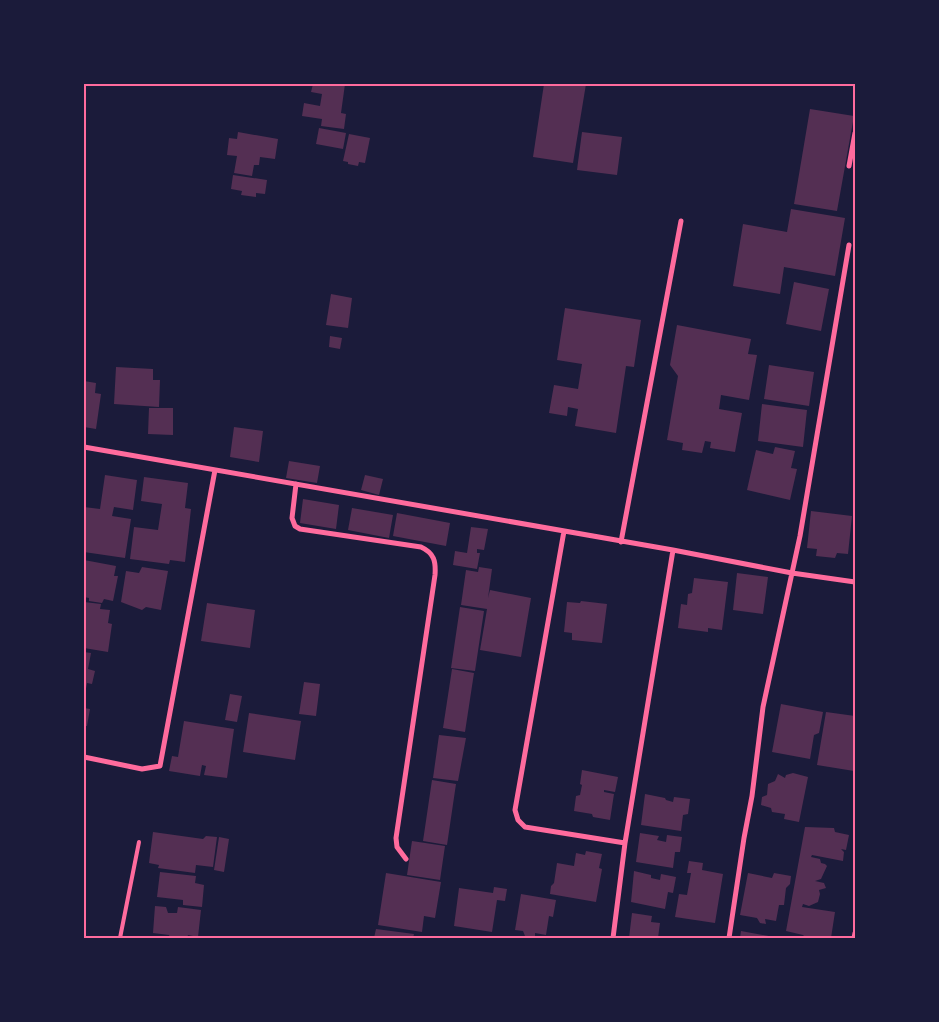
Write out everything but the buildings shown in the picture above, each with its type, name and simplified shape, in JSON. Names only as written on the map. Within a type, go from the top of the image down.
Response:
[{"type":"street","points":[[849,166],[855,133]]},
{"type":"street","points":[[621,542],[680,221]]},
{"type":"street","points":[[729,938],[752,796],[763,708],[800,536],[849,245]]},
{"type":"street","points":[[84,447],[673,550],[792,573],[855,582]]},
{"type":"street","points":[[84,757],[142,769],[160,766],[215,470]]},
{"type":"street","points":[[296,484],[292,518],[295,526],[300,529],[421,547],[430,551],[434,558],[436,575],[396,838],[397,847],[406,859]]},
{"type":"street","points":[[564,531],[515,810],[518,820],[525,827],[626,843]]},
{"type":"street","points":[[613,938],[626,843],[673,550]]},
{"type":"street","points":[[854,938],[855,933]]},
{"type":"lane","points":[[120,938],[139,842]]}]
